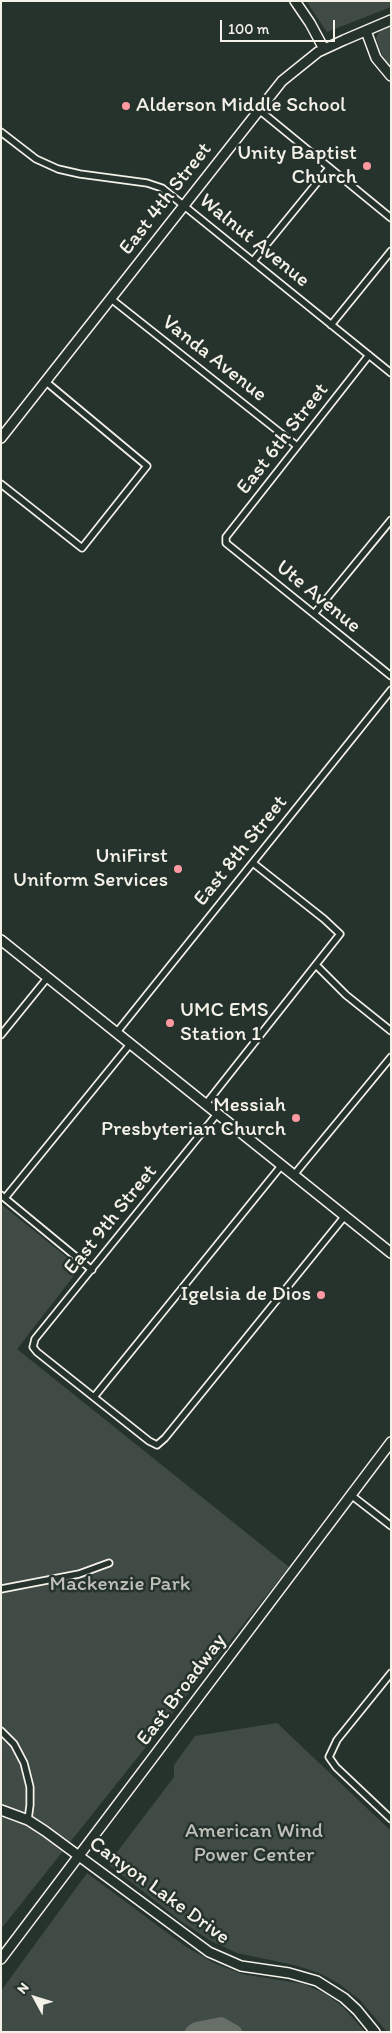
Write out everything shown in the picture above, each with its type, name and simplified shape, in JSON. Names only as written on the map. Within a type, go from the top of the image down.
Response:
[{"type":"main road","points":[[295,1],[310,22],[324,49]]},
{"type":"main road","name":"East 4th Street","points":[[1,438],[282,81],[324,49],[391,20]]},
{"type":"main road","points":[[366,31],[376,58],[391,76]]},
{"type":"main road","points":[[1,940],[391,1254]]},
{"type":"main road","name":"East Broadway","points":[[1,1959],[391,1442]]},
{"type":"main road","name":"Canyon Lake Drive","points":[[1,1810],[28,1820],[209,1952],[241,1966],[289,1973],[317,1981],[344,1998],[357,2010],[375,2032]]},
{"type":"street","points":[[258,110],[391,218]]},
{"type":"street","name":"Walnut Avenue","points":[[1,132],[48,166],[80,174],[152,184],[166,191],[391,373]]},
{"type":"street","points":[[253,261],[329,168]]},
{"type":"street","points":[[331,325],[391,251]]},
{"type":"street","name":"Vanda Avenue","points":[[110,298],[298,446]]},
{"type":"street","name":"East 6th Street","points":[[226,543],[226,536],[369,355]]},
{"type":"street","points":[[1,484],[82,548],[147,466],[45,381]]},
{"type":"street","points":[[314,614],[391,520]]},
{"type":"street","name":"Ute Avenue","points":[[226,543],[391,676]]},
{"type":"street","name":"East 8th Street","points":[[116,1032],[391,690]]},
{"type":"street","points":[[205,1105],[340,934],[253,862]]},
{"type":"street","points":[[316,965],[346,995],[391,1032]]},
{"type":"street","points":[[1,1035],[48,977]]},
{"type":"street","points":[[92,1270],[3,1196],[131,1043]]},
{"type":"street","points":[[293,1176],[391,1057]]},
{"type":"street","name":"East 9th Street","points":[[94,1396],[33,1346],[35,1339],[217,1114]]},
{"type":"street","points":[[281,1166],[94,1396],[149,1441],[156,1445],[165,1438],[344,1217]]},
{"type":"street","points":[[351,1495],[391,1526]]},
{"type":"street","points":[[1,1589],[79,1574],[109,1563]]},
{"type":"street","points":[[391,1673],[337,1740],[330,1756],[336,1767],[391,1819]]},
{"type":"street","points":[[1,1731],[14,1744],[24,1763],[30,1787],[28,1820]]},
{"type":"green space","points":[[306,1],[391,1],[391,7],[327,32]]},
{"type":"green space","points":[[391,26],[391,67],[382,55],[376,38],[380,30]]},
{"type":"green space","name":"Mackenzie Park","points":[[1,1204],[80,1268],[17,1349],[289,1567],[1,1929]]},
{"type":"green space","name":"American Wind Power Center","points":[[277,1723],[391,1831],[391,2032],[387,2032],[360,2000],[338,1983],[319,1973],[298,1966],[237,1953],[211,1941],[182,1922],[108,1864],[174,1777],[174,1765],[195,1736]]},
{"type":"green space","points":[[87,1873],[185,1946],[214,1963],[242,1974],[304,1984],[326,1994],[343,2007],[365,2032],[1,2032],[1,1991]]},
{"type":"waterway","points":[[192,2032],[196,2029],[221,2024],[235,2032]]},
{"type":"place","name":"Alderson Middle School","points":[[126,106]]},
{"type":"place","name":"Unity Baptist Church","points":[[367,166]]},
{"type":"place","name":"UniFirst Uniform Services","points":[[178,869]]},
{"type":"place","name":"UMC EMS Station 1","points":[[170,1023]]},
{"type":"place","name":"Messiah Presbyterian Church","points":[[296,1118]]},
{"type":"place","name":"Igelsia de Dios","points":[[321,1295]]}]
